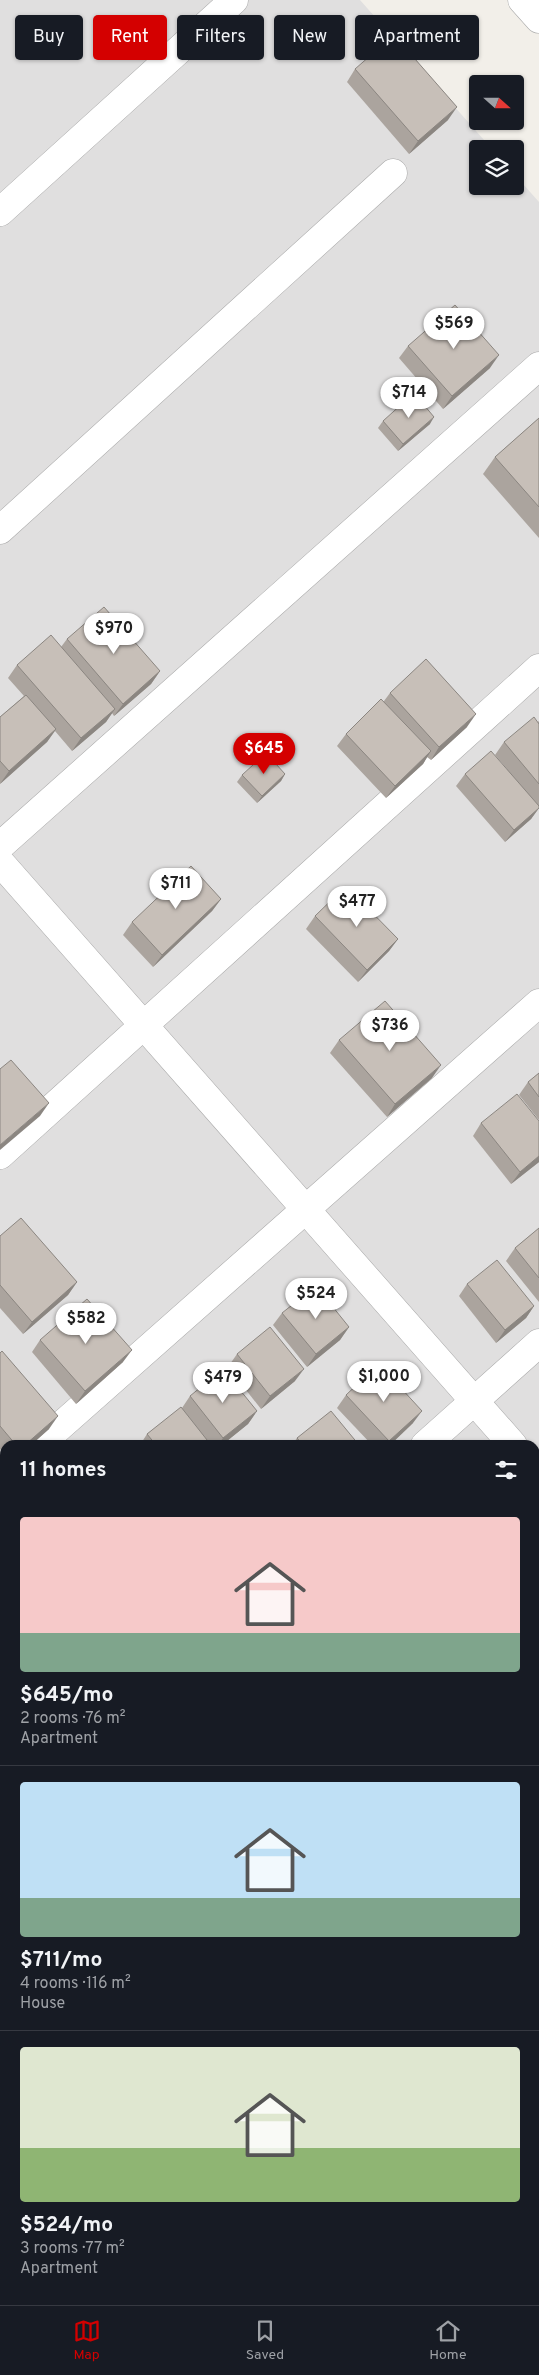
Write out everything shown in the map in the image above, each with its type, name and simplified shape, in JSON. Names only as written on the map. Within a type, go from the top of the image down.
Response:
[{"type":"street","points":[[0,212],[234,0]]},
{"type":"street","points":[[522,0],[539,19]]},
{"type":"street","points":[[0,530],[393,174]]},
{"type":"street","points":[[0,846],[539,366]]},
{"type":"street","points":[[0,1155],[539,668]]},
{"type":"street","points":[[0,862],[509,1440]]},
{"type":"street","points":[[44,1440],[539,1003]]},
{"type":"street","points":[[431,1440],[539,1342]]},
{"type":"shaded area","points":[[0,0],[360,0],[373,15],[355,15],[355,60],[413,60],[469,123],[469,130],[475,130],[484,140],[469,140],[469,195],[524,195],[524,185],[539,202],[539,1440],[0,1440]]},
{"type":"building","points":[[365,60],[416,60],[457,107],[418,141],[355,69]]},
{"type":"building","points":[[455,305],[499,355],[452,396],[408,346]]},
{"type":"building","points":[[414,393],[434,417],[403,444],[383,421]]},
{"type":"building","points":[[539,418],[539,507],[495,457]]},
{"type":"building","points":[[104,607],[160,671],[123,704],[67,639]]},
{"type":"building","points":[[51,635],[115,709],[81,738],[17,665]]},
{"type":"building","points":[[426,659],[476,714],[439,747],[390,693]]},
{"type":"building","points":[[26,695],[56,729],[9,771],[0,761],[0,717]]},
{"type":"building","points":[[381,699],[431,751],[395,786],[346,734]]},
{"type":"building","points":[[534,717],[539,724],[539,784],[504,742]]},
{"type":"building","points":[[491,751],[539,806],[514,830],[465,774]]},
{"type":"building","points":[[266,753],[285,774],[262,796],[242,775]]},
{"type":"building","points":[[191,866],[221,899],[162,955],[132,922]]},
{"type":"building","points":[[346,886],[398,939],[367,970],[315,916]]},
{"type":"building","points":[[385,1001],[441,1065],[395,1104],[339,1040]]},
{"type":"building","points":[[11,1060],[49,1103],[0,1145],[0,1069]]},
{"type":"building","points":[[539,1073],[539,1097],[528,1082]]},
{"type":"building","points":[[517,1094],[539,1121],[539,1156],[520,1172],[481,1123]]},
{"type":"building","points":[[21,1218],[77,1282],[32,1322],[0,1285],[0,1236]]},
{"type":"building","points":[[539,1228],[539,1278],[515,1248]]},
{"type":"building","points":[[497,1260],[534,1306],[505,1330],[467,1284]]},
{"type":"building","points":[[316,1286],[349,1327],[316,1354],[282,1313]]},
{"type":"building","points":[[87,1299],[132,1350],[85,1391],[40,1340]]},
{"type":"building","points":[[270,1327],[304,1369],[270,1396],[237,1354]]},
{"type":"building","points":[[2,1351],[58,1416],[31,1440],[12,1440],[0,1426],[0,1353]]},
{"type":"building","points":[[379,1364],[422,1411],[388,1440],[346,1395]]},
{"type":"building","points":[[223,1369],[257,1411],[223,1438],[190,1396]]},
{"type":"building","points":[[181,1407],[207,1440],[152,1440],[147,1434]]},
{"type":"building","points":[[331,1411],[355,1440],[299,1440],[297,1438]]}]
